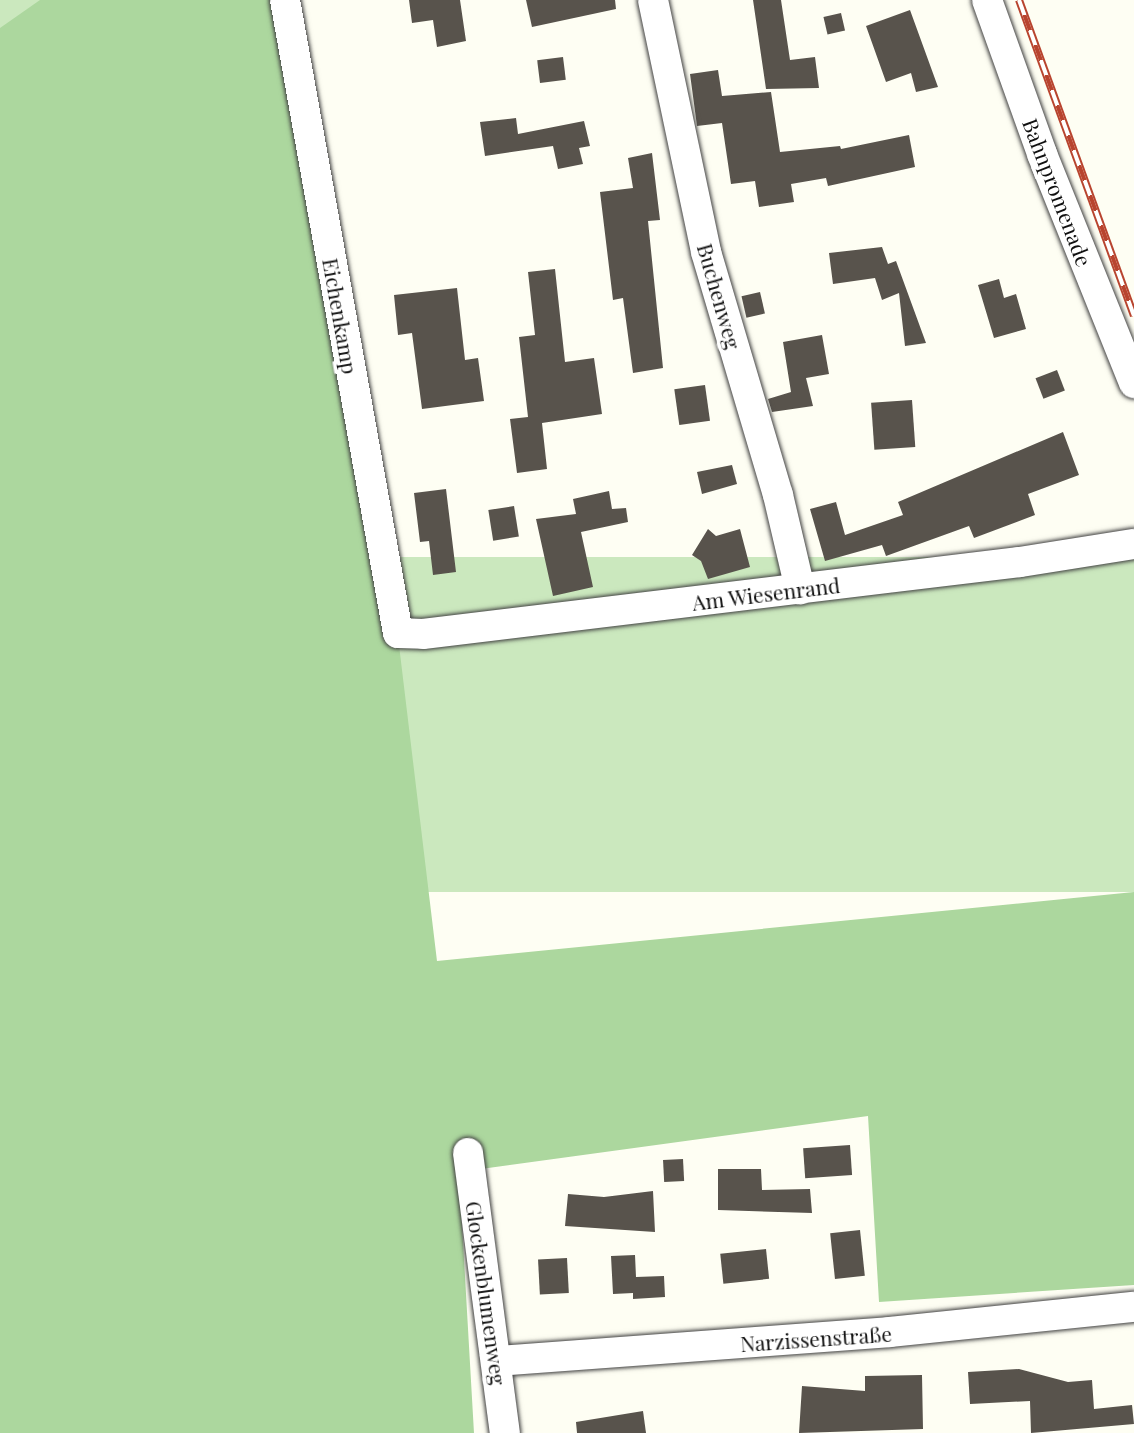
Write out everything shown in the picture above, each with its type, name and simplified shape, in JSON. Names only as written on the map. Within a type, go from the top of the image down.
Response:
[{"type":"street","name":"Eichenkamp","points":[[285,0],[398,633]]},
{"type":"street","name":"Buchenweg","points":[[653,0],[706,252],[778,495],[800,589]]},
{"type":"street","name":"Bahnpromenade","points":[[987,0],[1042,154],[1134,383]]},
{"type":"street","name":"Am Wiesenrand","points":[[398,633],[423,635],[800,589],[1134,544]]},
{"type":"street","name":"Glockenblumenweg","points":[[468,1153],[498,1362],[505,1433]]},
{"type":"street","name":"Narzissenstraße","points":[[498,1362],[890,1332],[1134,1307]]},
{"type":"green space","points":[[0,0],[45,0],[0,32]]},
{"type":"green space","points":[[40,0],[285,0],[399,645],[437,961],[1134,892],[1134,1285],[879,1302],[868,1116],[459,1172],[474,1433],[0,1433],[0,28]]},
{"type":"green space","points":[[394,557],[1134,557],[1134,892],[394,892]]},
{"type":"building","points":[[409,0],[460,0],[466,41],[437,47],[433,20],[412,23]]},
{"type":"building","points":[[526,0],[615,0],[616,9],[532,27]]},
{"type":"building","points":[[753,0],[781,0],[790,60],[815,57],[819,88],[766,89]]},
{"type":"building","points":[[910,10],[938,87],[916,92],[911,73],[886,82],[866,26]]},
{"type":"building","points":[[841,13],[845,31],[828,35],[823,17]]},
{"type":"building","points":[[563,57],[566,80],[540,83],[537,60]]},
{"type":"building","points":[[718,70],[722,96],[771,92],[780,152],[840,146],[841,149],[909,135],[915,167],[828,186],[826,178],[791,184],[794,202],[759,207],[755,181],[731,184],[722,123],[697,126],[690,74]]},
{"type":"building","points":[[516,118],[518,134],[584,121],[590,146],[579,148],[583,164],[558,169],[553,146],[485,156],[480,122]]},
{"type":"building","points":[[652,153],[660,220],[648,221],[663,368],[633,373],[623,298],[613,300],[600,192],[633,188],[628,158]]},
{"type":"building","points":[[882,247],[888,264],[896,261],[926,343],[905,346],[899,293],[882,300],[875,278],[833,284],[829,253]]},
{"type":"building","points":[[555,269],[565,362],[594,358],[602,414],[542,423],[547,469],[517,473],[510,419],[528,417],[519,337],[535,335],[528,272]]},
{"type":"building","points":[[999,279],[1004,298],[1016,294],[1026,329],[994,338],[978,285]]},
{"type":"building","points":[[457,288],[465,360],[478,358],[484,401],[422,409],[412,333],[398,335],[394,295]]},
{"type":"building","points":[[760,292],[765,313],[746,318],[741,296]]},
{"type":"building","points":[[822,335],[829,374],[806,378],[813,406],[772,412],[768,399],[791,392],[783,342]]},
{"type":"building","points":[[1057,370],[1065,391],[1043,399],[1036,378]]},
{"type":"building","points":[[705,385],[710,421],[679,425],[674,389]]},
{"type":"building","points":[[912,400],[915,447],[874,450],[871,403]]},
{"type":"building","points":[[1063,432],[1079,475],[1028,494],[1035,515],[974,538],[969,526],[886,556],[882,545],[825,561],[810,509],[836,502],[845,535],[903,515],[898,502]]},
{"type":"building","points":[[732,465],[737,484],[702,494],[697,472]]},
{"type":"building","points":[[446,489],[456,572],[433,575],[429,541],[420,542],[414,493]]},
{"type":"building","points":[[609,491],[612,509],[626,508],[628,522],[581,532],[593,587],[553,596],[536,519],[576,514],[573,499]]},
{"type":"building","points":[[514,506],[519,537],[493,541],[488,510]]},
{"type":"building","points":[[708,529],[716,536],[740,529],[750,567],[708,579],[701,561],[692,555]]},
{"type":"building","points":[[850,1145],[852,1175],[805,1178],[803,1148]]},
{"type":"building","points":[[683,1159],[684,1181],[664,1182],[663,1160]]},
{"type":"building","points":[[718,1169],[761,1169],[762,1190],[810,1189],[812,1213],[718,1210]]},
{"type":"building","points":[[653,1191],[655,1232],[565,1226],[568,1194],[604,1197]]},
{"type":"building","points":[[860,1230],[865,1276],[835,1279],[830,1233]]},
{"type":"building","points":[[766,1249],[769,1279],[723,1284],[720,1254]]},
{"type":"building","points":[[635,1255],[636,1277],[664,1276],[665,1297],[633,1299],[633,1293],[613,1294],[611,1256]]},
{"type":"building","points":[[567,1258],[569,1293],[540,1294],[538,1260]]},
{"type":"building","points":[[1019,1369],[1068,1382],[1092,1380],[1094,1409],[1132,1405],[1134,1424],[1031,1433],[1030,1401],[970,1404],[968,1372]]},
{"type":"building","points":[[922,1375],[923,1429],[799,1433],[802,1386],[865,1391],[865,1376]]},
{"type":"building","points":[[643,1411],[646,1433],[577,1433],[576,1422]]},
{"type":"railway","points":[[1019,0],[1134,316]]}]
